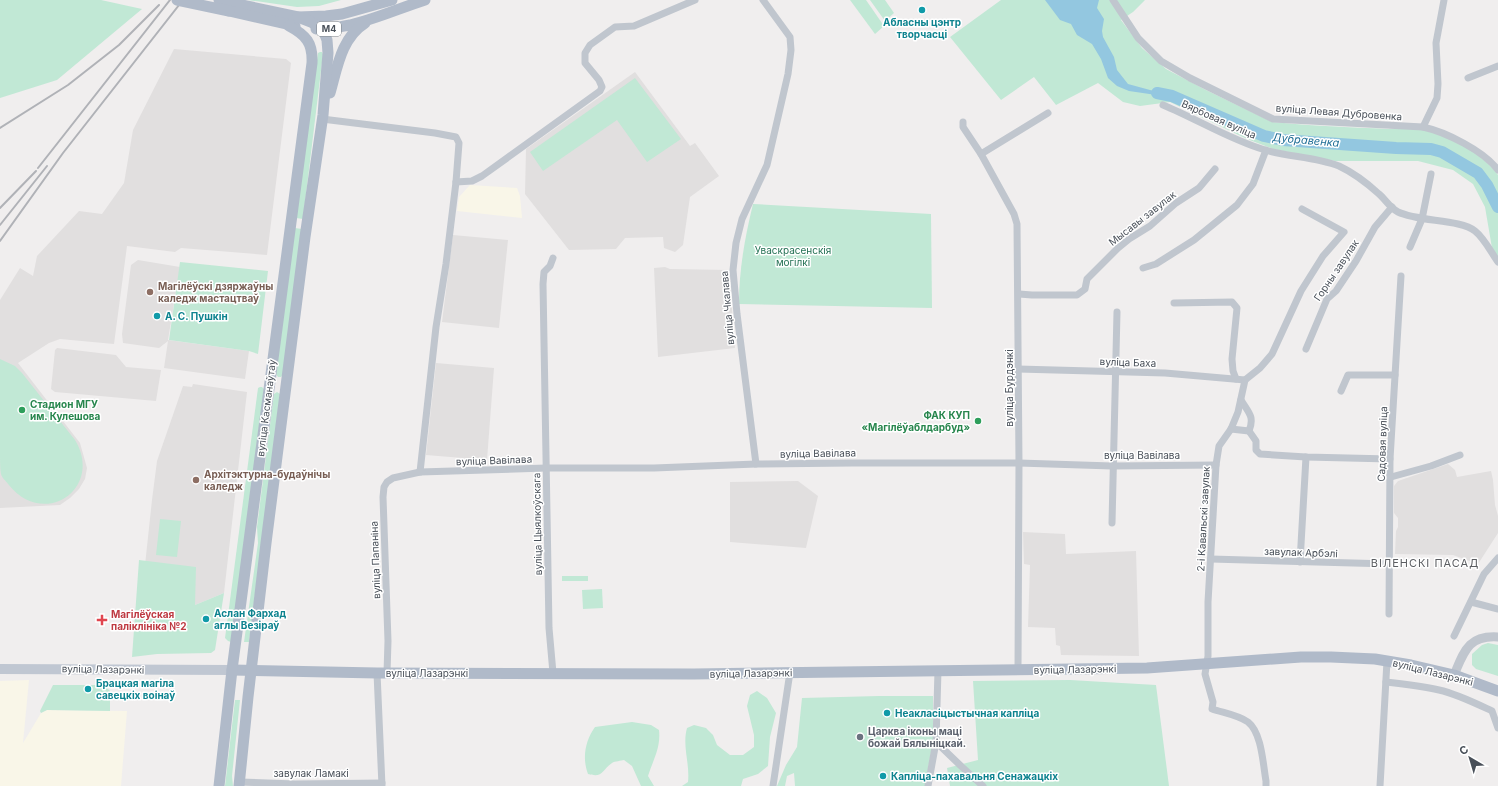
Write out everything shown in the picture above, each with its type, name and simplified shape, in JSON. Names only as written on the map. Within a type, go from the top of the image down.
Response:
[{"type":"main road","name":"М4","points":[[177,0],[230,7],[292,19],[323,30],[368,21],[425,0]]},
{"type":"main road","name":"М4","points":[[219,0],[230,7]]},
{"type":"main road","name":"М4","points":[[292,19],[326,16],[392,0]]},
{"type":"main road","name":"вуліца Касманаўтаў","points":[[219,786],[232,670],[312,55],[314,45],[323,30],[332,23],[364,8]]},
{"type":"main road","name":"вуліца Касманаўтаў","points":[[292,19],[310,45],[312,55]]},
{"type":"main road","name":"вуліца Касманаўтаў","points":[[323,117],[345,45],[355,30],[368,21]]},
{"type":"main road","name":"вуліца Касманаўтаў","points":[[239,784],[251,671],[305,237],[323,117],[328,53],[327,40],[323,30]]},
{"type":"main road","points":[[312,55],[317,46],[320,44],[325,46],[328,53]]},
{"type":"main road","name":"вуліца Лазарэнкі","points":[[0,669],[232,670],[382,674],[694,674],[1147,668],[1301,657],[1332,657],[1387,661],[1411,665],[1454,676],[1498,691]]},
{"type":"street","points":[[456,182],[472,181],[482,176],[600,91],[602,87],[599,80],[585,63],[585,53],[594,41],[615,27],[634,26],[695,0]]},
{"type":"street","name":"вуліца Чкалава","points":[[756,464],[736,314],[733,270],[736,243],[742,219],[767,165],[788,74],[791,50],[790,37],[763,0]]},
{"type":"street","name":"вуліца Левая Дубровенка","points":[[1113,0],[1138,38],[1161,61],[1190,78],[1273,119],[1423,127],[1450,136],[1486,158],[1498,170]]},
{"type":"street","points":[[1423,127],[1437,98],[1438,84],[1436,43],[1444,0]]},
{"type":"street","points":[[1468,78],[1498,66]]},
{"type":"street","name":"Вярбовая вуліца","points":[[1163,105],[1231,137],[1266,150],[1310,158],[1339,166],[1360,177],[1380,194],[1397,212],[1422,219],[1462,225],[1474,230],[1498,262]]},
{"type":"street","points":[[981,154],[1048,113]]},
{"type":"street","points":[[323,117],[456,137],[459,143],[456,182],[446,264],[436,327],[420,472]]},
{"type":"street","name":"вуліца Бурдэнкі","points":[[963,122],[963,126],[981,154],[1014,214],[1017,224],[1019,294],[1018,669]]},
{"type":"street","points":[[1143,268],[1156,264],[1194,240],[1237,205],[1253,184],[1266,150]]},
{"type":"street","name":"Мысавы завулак","points":[[1019,294],[1077,295],[1085,289],[1087,279],[1118,248],[1150,226],[1176,204],[1199,188],[1215,169]]},
{"type":"street","points":[[1410,247],[1422,219],[1431,174]]},
{"type":"street","name":"Горны завулак","points":[[1306,350],[1327,299],[1336,291],[1356,261],[1375,228],[1392,207]]},
{"type":"street","points":[[1174,303],[1232,302],[1236,305],[1238,312],[1232,360],[1233,371],[1236,379],[1245,380],[1260,368],[1272,354],[1301,291],[1323,256],[1344,232],[1302,209]]},
{"type":"street","name":"вуліца Цыялкоўскага","points":[[553,258],[550,266],[544,272],[543,284],[549,628],[553,673]]},
{"type":"street","name":"Садовая вуліца","points":[[1389,614],[1390,459],[1401,276]]},
{"type":"street","points":[[1112,523],[1114,371],[1117,312]]},
{"type":"street","name":"вуліца Баха","points":[[1018,369],[1165,373],[1236,379]]},
{"type":"street","points":[[1341,391],[1348,375],[1395,375]]},
{"type":"street","name":"2-і Кавальскі завулак","points":[[1245,380],[1241,400],[1231,429],[1218,446],[1208,602],[1208,656],[1205,674],[1213,702],[1212,709],[1239,717],[1248,722],[1253,728],[1259,742],[1266,786]]},
{"type":"street","points":[[1241,400],[1252,418],[1252,424],[1249,431]]},
{"type":"street","points":[[1231,429],[1249,431],[1256,441],[1256,450],[1260,454],[1306,458],[1390,459]]},
{"type":"street","points":[[1391,477],[1431,466],[1460,455]]},
{"type":"street","points":[[1300,562],[1306,458]]},
{"type":"street","name":"вуліца Вавілава","points":[[420,472],[546,468],[654,468],[756,464],[1019,463],[1112,466],[1216,465]]},
{"type":"street","name":"вуліца Папаніна","points":[[382,785],[382,674],[388,641],[384,488],[387,482],[393,478],[420,472]]},
{"type":"street","points":[[1454,636],[1484,574],[1498,558]]},
{"type":"street","name":"завулак Арбэлі","points":[[1211,559],[1390,564]]},
{"type":"street","points":[[1471,602],[1498,609]]},
{"type":"street","points":[[1454,676],[1464,651],[1471,643],[1481,638],[1498,637]]},
{"type":"street","points":[[1380,786],[1387,661]]},
{"type":"street","points":[[928,786],[936,742],[938,670]]},
{"type":"street","points":[[773,786],[790,672]]},
{"type":"street","points":[[1386,682],[1412,684],[1440,690],[1479,705],[1492,711],[1498,728]]},
{"type":"street","points":[[936,742],[962,768],[983,786]]},
{"type":"street","name":"завулак Ламакі","points":[[239,784],[382,785]]},
{"type":"shaded area","points":[[174,49],[286,59],[291,63],[267,255],[181,248],[175,252],[127,246],[114,344],[60,339],[49,343],[18,363],[80,443],[87,468],[85,479],[79,489],[60,505],[0,508],[0,300],[20,268],[33,276],[37,256],[79,211],[102,214],[124,183],[133,130]]},
{"type":"shaded area","points":[[635,72],[690,146],[695,143],[719,176],[690,197],[683,245],[675,252],[664,248],[663,237],[625,238],[616,249],[569,250],[525,194],[526,149]]},
{"type":"shaded area","points":[[470,185],[517,188],[520,196],[522,218],[457,211],[459,197]]},
{"type":"shaded area","points":[[453,235],[508,240],[499,328],[442,322]]},
{"type":"shaded area","points":[[138,260],[180,267],[168,340],[249,351],[245,379],[164,368],[168,341],[159,348],[123,343],[122,334],[131,265]]},
{"type":"shaded area","points":[[665,267],[670,269],[729,270],[735,348],[658,357],[654,268]]},
{"type":"shaded area","points":[[57,348],[116,355],[126,367],[161,370],[156,401],[55,392],[51,389],[55,350]]},
{"type":"shaded area","points":[[436,363],[494,368],[487,460],[426,455]]},
{"type":"shaded area","name":"Архітэктурна-будаўнічы каледж","points":[[193,384],[247,392],[224,593],[195,605],[142,593],[157,461],[183,386],[192,387]]},
{"type":"shaded area","points":[[1448,464],[1455,470],[1457,477],[1491,471],[1495,505],[1498,516],[1498,533],[1478,564],[1453,555],[1395,554],[1398,518],[1394,513],[1394,486],[1398,481]]},
{"type":"shaded area","points":[[798,481],[818,496],[806,548],[730,542],[730,482]]},
{"type":"shaded area","points":[[1023,532],[1065,534],[1066,554],[1136,551],[1139,656],[1061,655],[1060,646],[1056,645],[1055,628],[1028,627],[1030,565],[1024,564]]},
{"type":"shaded area","points":[[29,680],[23,743],[41,713],[47,710],[127,711],[121,786],[0,786],[0,681]]},
{"type":"green space","points":[[0,0],[101,0],[142,9],[57,80],[0,98]]},
{"type":"green space","points":[[248,0],[341,0],[319,6],[297,7]]},
{"type":"green space","points":[[850,0],[866,0],[884,26],[875,34]]},
{"type":"green space","points":[[870,0],[885,0],[894,13],[885,21]]},
{"type":"green space","points":[[1001,0],[1145,0],[1133,12],[1121,20],[1142,48],[1166,69],[1272,122],[1388,129],[1420,128],[1433,131],[1454,140],[1475,153],[1493,168],[1498,175],[1498,257],[1492,248],[1485,207],[1473,184],[1453,170],[1418,161],[1335,161],[1273,149],[1247,139],[1170,102],[1140,106],[1123,102],[1098,83],[1056,105],[1034,77],[1001,100],[950,37]]},
{"type":"green space","points":[[320,52],[323,54],[303,219],[296,218],[318,53]]},
{"type":"green space","points":[[635,78],[681,139],[647,162],[617,120],[543,171],[530,152]]},
{"type":"green space","name":"Уваскрасенскія могілкі","points":[[753,204],[931,214],[932,308],[739,304],[743,253]]},
{"type":"green space","points":[[295,228],[302,229],[283,374],[281,377],[278,377],[276,374]]},
{"type":"green space","points":[[180,262],[268,271],[258,354],[249,351],[169,340]]},
{"type":"green space","name":"Стадион МГУ им. Кулешова","points":[[0,359],[15,366],[22,373],[75,440],[82,458],[82,474],[76,487],[66,497],[53,503],[38,503],[22,497],[3,478],[0,469]]},
{"type":"green space","points":[[260,387],[264,389],[231,642],[225,638],[258,388]]},
{"type":"green space","points":[[277,392],[280,394],[249,642],[244,642],[258,543],[257,527],[274,394]]},
{"type":"green space","points":[[160,519],[181,521],[177,557],[156,555]]},
{"type":"green space","points":[[139,560],[196,567],[195,605],[224,593],[215,650],[211,653],[157,654],[132,657]]},
{"type":"green space","points":[[562,576],[588,576],[588,581],[562,581]]},
{"type":"green space","points":[[602,589],[603,608],[583,609],[582,590]]},
{"type":"green space","points":[[1488,643],[1498,645],[1498,676],[1476,669],[1472,665],[1472,654],[1482,645]]},
{"type":"green space","points":[[1070,680],[1156,685],[1169,786],[950,786],[947,768],[978,760],[973,681]]},
{"type":"green space","points":[[53,685],[104,685],[110,691],[110,711],[47,710],[41,713],[40,711]]},
{"type":"green space","points":[[757,691],[767,698],[776,713],[770,737],[768,766],[758,774],[743,779],[741,786],[682,786],[688,782],[685,741],[687,728],[694,725],[706,728],[713,735],[717,745],[730,755],[743,755],[754,747],[754,735],[747,706],[750,695]]},
{"type":"green space","points":[[933,696],[933,741],[925,786],[795,786],[794,773],[787,776],[785,786],[777,786],[786,765],[797,747],[802,698]]},
{"type":"green space","points":[[235,700],[240,700],[232,776],[233,786],[225,786]]},
{"type":"green space","points":[[632,722],[651,725],[659,730],[658,748],[648,776],[654,786],[641,786],[632,766],[624,760],[612,763],[602,773],[597,775],[588,774],[585,756],[589,738],[595,727]]},
{"type":"water","points":[[1045,0],[1099,0],[1097,8],[1104,19],[1102,31],[1103,37],[1114,57],[1117,70],[1128,84],[1172,96],[1170,97],[1129,91],[1117,86],[1108,78],[1101,59],[1092,44],[1077,35],[1071,24],[1060,20]]},
{"type":"waterway","name":"Дубравенка","points":[[1157,93],[1172,96],[1264,136],[1283,140],[1431,149],[1442,152],[1478,173],[1487,185],[1498,207]]},
{"type":"railway","points":[[38,168],[170,0]]},
{"type":"railway","points":[[0,241],[63,153],[183,0]]},
{"type":"railway","points":[[0,128],[68,85],[119,45],[159,5]]},
{"type":"railway","points":[[0,225],[47,166]]},
{"type":"railway","points":[[0,208],[36,171]]},
{"type":"place","name":"Абласны цэнтр творчасці","points":[[922,10]]},
{"type":"place","name":"Магілёўскі дзяржаўны каледж мастацтваў","points":[[150,292]]},
{"type":"place","name":"А. С. Пушкін","points":[[157,316]]},
{"type":"place","name":"Стадион МГУ им. Кулешова","points":[[22,410]]},
{"type":"place","name":"ФАК КУП «Магілёўаблдарбуд»","points":[[978,421]]},
{"type":"place","name":"Архітэктурна-будаўнічы каледж","points":[[196,480]]},
{"type":"place","name":"Аслан Фархад аглы Везіраў","points":[[206,619]]},
{"type":"place","name":"Магілёўская паліклініка №2","points":[[102,620]]},
{"type":"place","name":"Брацкая магіла савецкіх воінаў","points":[[88,689]]},
{"type":"place","name":"Неакласіцыстычная капліца","points":[[887,713]]},
{"type":"place","name":"Царква іконы маці божай Бялыніцкай.","points":[[860,737]]},
{"type":"place","name":"Капліца-пахавальня Сенажацкіх","points":[[883,776]]},
{"type":"district","name":"ВІЛЕНСКІ ПАСАД","points":[[1425,563]]}]
